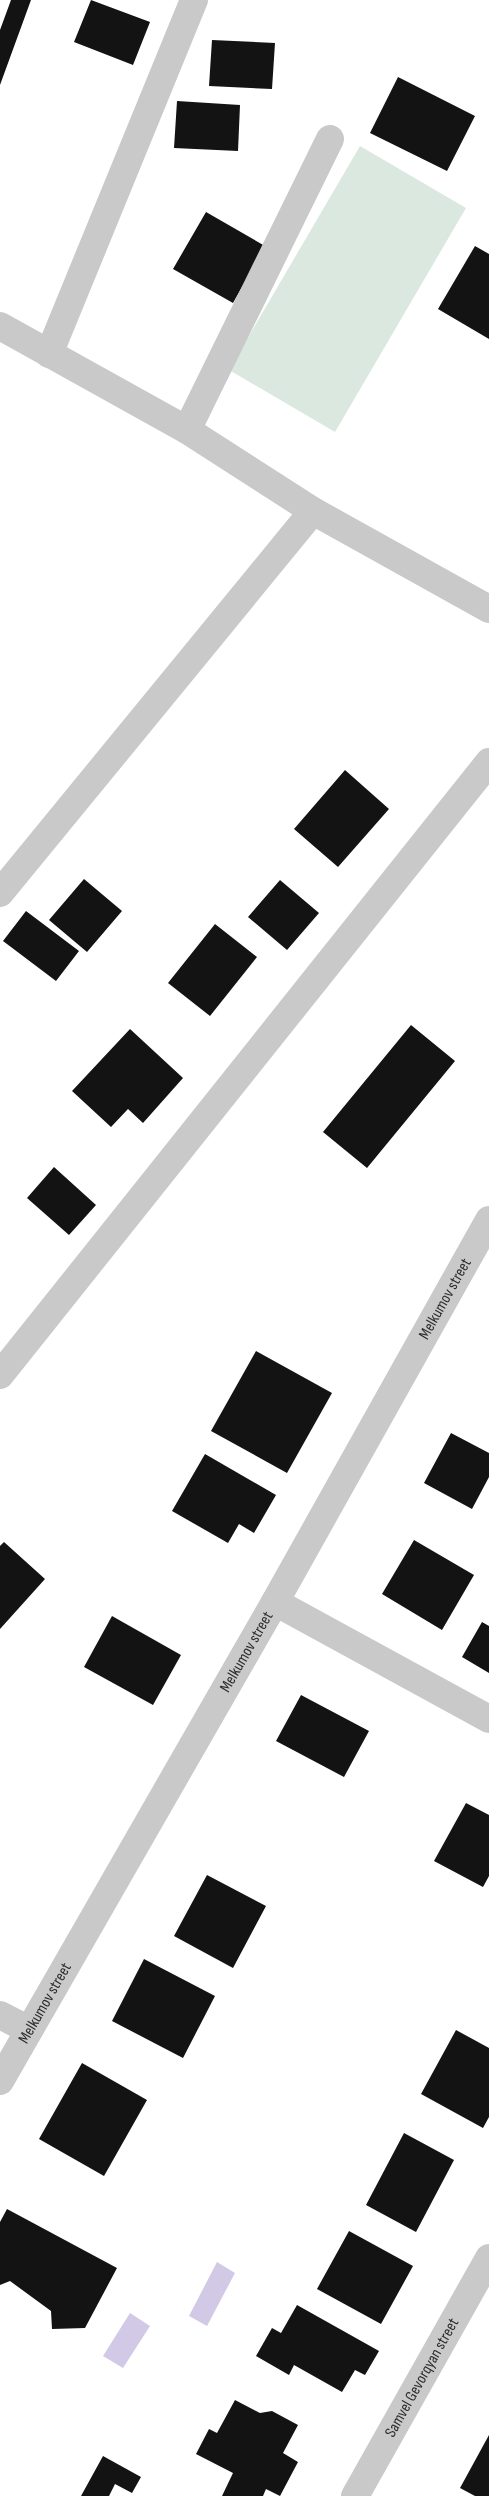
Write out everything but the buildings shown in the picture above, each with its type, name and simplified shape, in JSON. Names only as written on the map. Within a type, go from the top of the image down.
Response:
[{"type":"street","points":[[49,354],[194,0]]},
{"type":"street","points":[[187,430],[330,140]]},
{"type":"street","points":[[0,326],[187,430],[313,511],[489,609]]},
{"type":"street","points":[[0,892],[313,511]]},
{"type":"street","points":[[0,1375],[489,762]]},
{"type":"street","name":"Melkumov street","points":[[0,2081],[275,1602],[489,1220]]},
{"type":"street","points":[[275,1602],[489,1719]]},
{"type":"street","points":[[0,2015],[29,2030]]},
{"type":"street","name":"Samvel Gevorqyan street","points":[[355,2496],[489,2258]]},
{"type":"shaded area","points":[[360,146],[466,208],[335,432],[229,370]]},
{"type":"shaded area","points":[[217,2262],[235,2273],[207,2326],[189,2316]]},
{"type":"shaded area","points":[[130,2313],[150,2326],[123,2368],[103,2356]]}]
